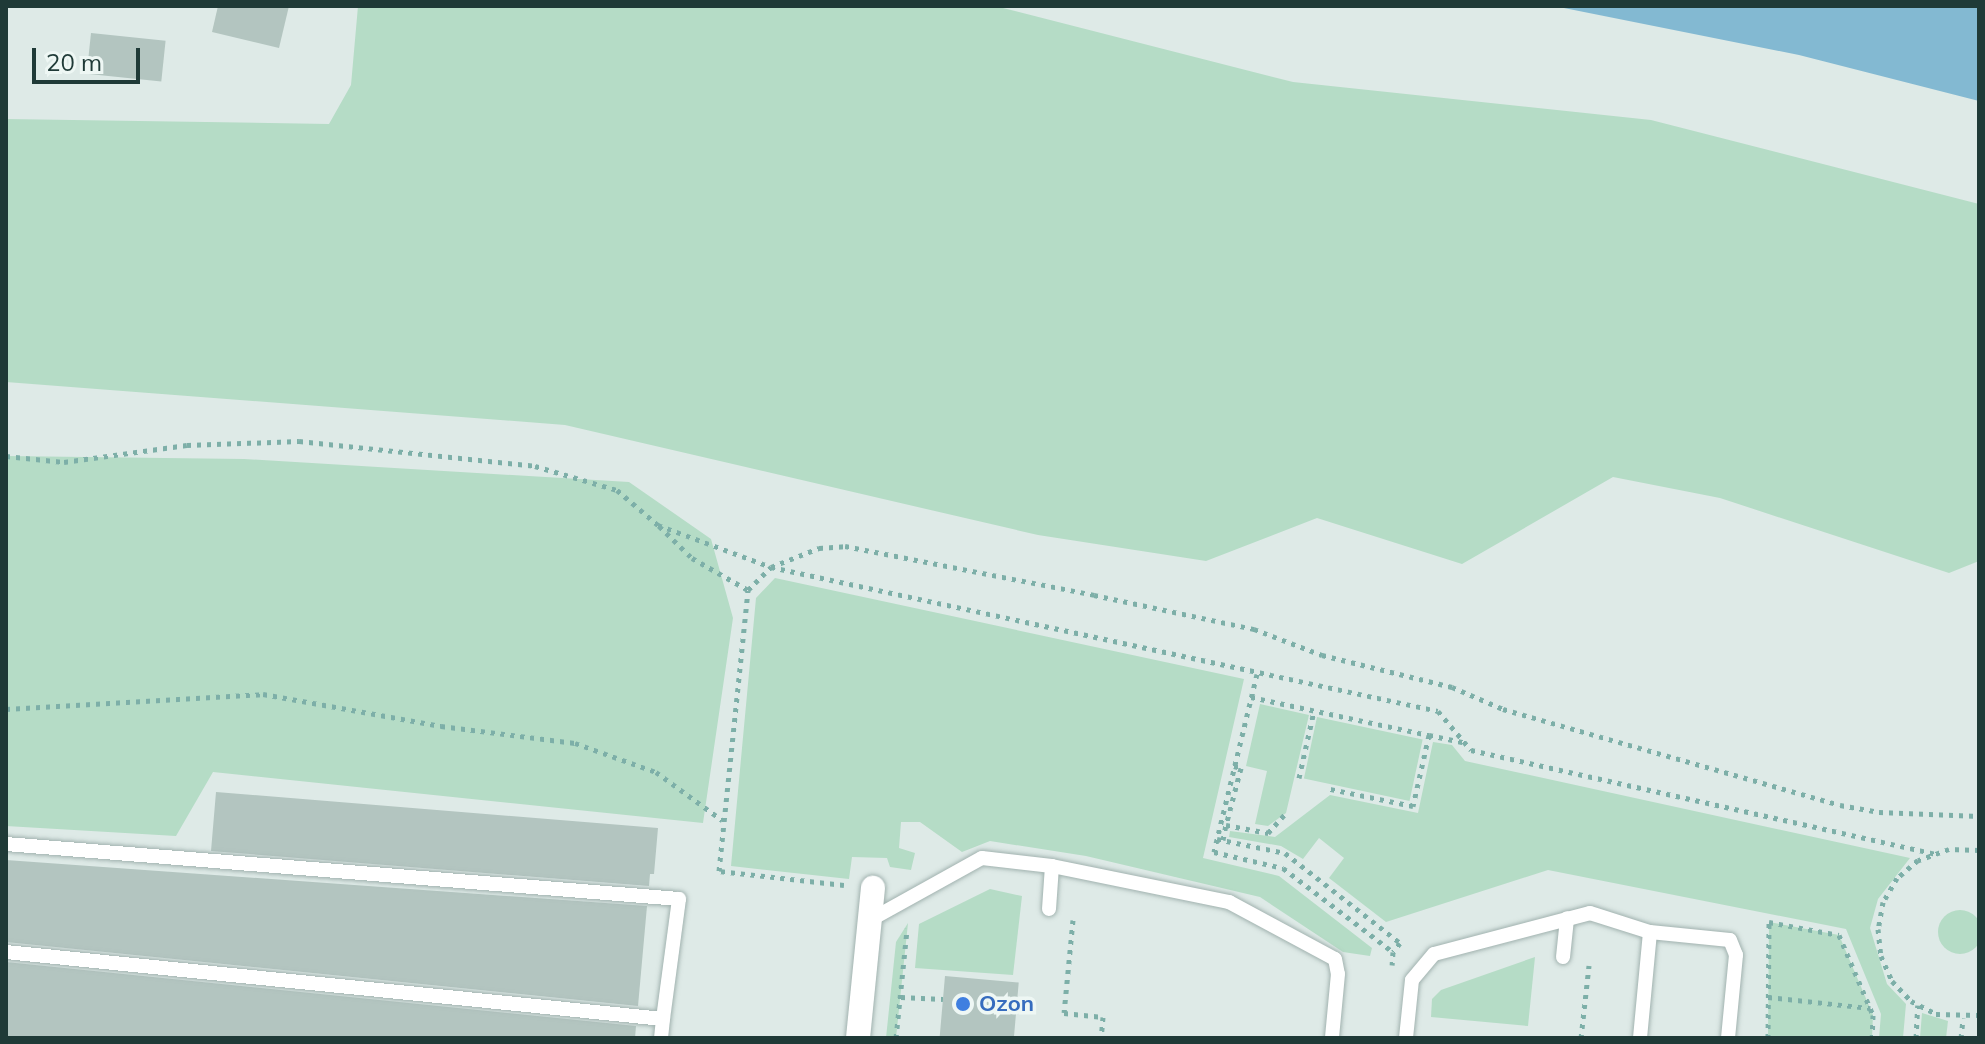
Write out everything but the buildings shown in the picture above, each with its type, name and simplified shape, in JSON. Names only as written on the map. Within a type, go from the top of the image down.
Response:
[{"type":"street","points":[[858,1038],[873,888]]},
{"type":"lane","points":[[6,844],[679,899],[661,1038]]},
{"type":"lane","points":[[870,920],[982,858],[1052,866],[1247,908],[1329,954],[1338,974],[1332,1038]]},
{"type":"lane","points":[[1049,909],[1052,866]]},
{"type":"lane","points":[[1406,1038],[1412,980],[1422,963],[1462,944],[1567,918],[1602,914],[1650,932],[1730,940],[1736,955],[1728,1038]]},
{"type":"lane","points":[[1563,954],[1567,918]]},
{"type":"lane","points":[[1640,1038],[1650,932]]},
{"type":"lane","points":[[6,952],[663,1019]]},
{"type":"path","points":[[6,456],[64,462],[187,445],[299,441],[426,453],[576,474],[617,490],[692,558],[748,590]]},
{"type":"path","points":[[658,525],[771,567],[1438,711],[1471,750],[1935,854]]},
{"type":"path","points":[[873,888],[719,871],[748,590],[771,567],[819,548],[845,546],[1254,629],[1322,655],[1452,687],[1503,709],[1840,805],[1879,812],[1979,816]]},
{"type":"path","points":[[1220,840],[1234,766],[1257,674]]},
{"type":"path","points":[[6,709],[263,694],[441,726],[575,743],[656,772],[723,820]]},
{"type":"path","points":[[1251,697],[1465,743]]},
{"type":"path","points":[[1299,778],[1314,711]]},
{"type":"path","points":[[1330,789],[1413,806],[1429,735]]},
{"type":"path","points":[[1234,766],[1241,768],[1226,825],[1214,852],[1283,868],[1393,952]]},
{"type":"path","points":[[1226,825],[1268,833],[1286,813]]},
{"type":"path","points":[[1220,840],[1285,853],[1400,943],[1393,952],[1390,981]]},
{"type":"path","points":[[1979,850],[1935,854],[1918,860],[1897,878],[1883,902],[1878,929],[1881,956],[1892,981],[1918,1005],[1963,1018],[1979,1015]]},
{"type":"path","points":[[1050,890],[1076,895],[1064,1013],[1103,1017],[1101,1038]]},
{"type":"path","points":[[896,1038],[911,896]]},
{"type":"path","points":[[1768,1038],[1769,922],[1839,935],[1870,1008],[1872,1038]]},
{"type":"path","points":[[1563,954],[1590,953],[1581,1038]]},
{"type":"path","points":[[901,997],[943,999]]},
{"type":"path","points":[[1768,997],[1870,1008]]},
{"type":"path","points":[[1916,1038],[1918,1005]]},
{"type":"path","points":[[1961,1038],[1963,1018]]},
{"type":"green space","points":[[358,6],[995,6],[1293,82],[1651,120],[1979,204],[1979,561],[1949,573],[1720,498],[1613,477],[1462,564],[1317,518],[1206,561],[1038,535],[565,425],[6,382],[6,119],[329,124],[351,85]]},
{"type":"green space","points":[[6,456],[244,459],[629,482],[711,539],[733,618],[703,823],[213,772],[176,836],[6,826]]},
{"type":"green space","points":[[775,578],[1244,679],[1203,858],[1279,876],[1372,948],[1370,956],[1343,952],[1260,897],[1086,856],[990,841],[962,852],[920,822],[901,822],[899,848],[915,853],[911,870],[890,867],[887,858],[852,857],[849,879],[731,866],[756,598]]},
{"type":"green space","points":[[1260,704],[1309,715],[1286,813],[1268,826],[1255,824],[1267,771],[1246,766]]},
{"type":"green space","points":[[1317,717],[1423,739],[1410,801],[1304,779]]},
{"type":"green space","points":[[1433,742],[1452,745],[1465,761],[1910,858],[1878,899],[1870,928],[1887,984],[1906,1004],[1903,1038],[1879,1038],[1881,1014],[1846,929],[1548,870],[1386,922],[1329,878],[1344,858],[1319,838],[1303,859],[1281,846],[1229,837],[1230,831],[1275,837],[1330,795],[1418,813]]},
{"type":"green space","points":[[990,889],[1022,896],[1013,975],[915,968],[919,924]]},
{"type":"green space","points":[[1960,910],[1975,917],[1982,932],[1975,947],[1960,954],[1945,947],[1938,932],[1945,917]]},
{"type":"green space","points":[[1769,922],[1839,935],[1873,1015],[1872,1038],[1768,1038]]},
{"type":"green space","points":[[908,923],[896,1038],[886,1038],[896,942]]},
{"type":"green space","points":[[1535,957],[1528,1026],[1431,1017],[1432,999],[1441,990]]},
{"type":"green space","points":[[1922,1013],[1948,1021],[1946,1038],[1920,1038]]},
{"type":"water","points":[[1554,6],[1979,6],[1979,101],[1799,55]]},
{"type":"place","name":"Ozon","points":[[963,1004]]}]
